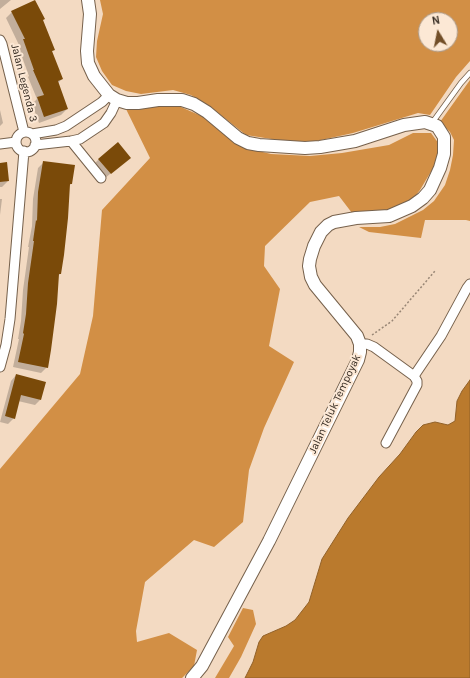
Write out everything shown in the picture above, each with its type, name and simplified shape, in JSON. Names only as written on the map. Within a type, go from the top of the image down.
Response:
[{"type":"street","points":[[88,0],[90,14],[87,51],[88,63],[94,76],[113,98],[127,103],[158,100],[182,100],[194,104],[207,112],[238,138],[248,143],[296,148],[320,147],[355,141],[417,122],[432,123]]},
{"type":"street","name":"Jalan Legenda 3","points":[[0,40],[28,133]]},
{"type":"street","points":[[16,142],[20,134],[56,130],[66,126],[102,102],[113,98]]},
{"type":"street","points":[[35,145],[80,139],[104,123],[111,113],[113,98]]},
{"type":"street","name":"Jalan Teluk Tempoyak","points":[[192,678],[202,666],[272,534],[358,360],[360,344],[357,336],[311,278],[309,266],[312,252],[321,232],[328,225],[334,222],[356,218],[388,216],[412,206],[423,198],[437,178],[444,154],[444,137],[437,126],[432,123]]},
{"type":"street","points":[[16,142],[24,151],[33,149],[36,139],[28,133]]},
{"type":"street","points":[[71,141],[101,178]]},
{"type":"street","points":[[0,144],[16,142]]},
{"type":"street","points":[[0,367],[10,319],[24,151]]},
{"type":"street","points":[[414,376],[441,336],[466,288],[470,284]]},
{"type":"street","points":[[360,344],[367,344],[374,347],[414,376],[417,381],[417,385],[386,443]]},
{"type":"lane","points":[[432,123],[470,73]]},
{"type":"path","points":[[360,344],[392,321],[435,272]]},
{"type":"shaded area","points":[[100,0],[470,0],[470,61],[456,77],[430,115],[418,113],[353,133],[312,142],[278,140],[246,135],[208,105],[191,95],[173,90],[141,94],[126,91],[112,85],[102,71],[96,57],[97,41],[103,14]]},
{"type":"shaded area","points":[[470,80],[470,221],[425,220],[421,238],[369,232],[359,227],[380,227],[395,224],[423,210],[434,201],[445,185],[453,155],[454,140],[450,132],[440,122]]},
{"type":"shaded area","points":[[174,104],[206,118],[236,142],[250,149],[271,154],[310,156],[342,153],[389,145],[413,133],[431,133],[439,144],[439,158],[420,190],[412,200],[385,211],[352,213],[339,196],[310,202],[265,246],[264,266],[280,289],[269,346],[294,362],[264,428],[249,470],[243,522],[214,547],[194,540],[145,582],[136,631],[137,642],[169,633],[197,650],[194,666],[182,678],[0,678],[0,469],[80,374],[93,316],[102,210],[150,158],[126,109]]},
{"type":"shaded area","points":[[470,380],[470,678],[245,678],[253,662],[259,642],[263,636],[286,626],[295,620],[309,602],[322,559],[348,518],[379,477],[423,425],[435,422],[448,425],[455,421],[457,401]]},
{"type":"shaded area","points":[[243,608],[253,610],[256,624],[241,657],[229,678],[215,678],[234,646],[228,637]]},
{"type":"building","points":[[35,0],[45,19],[43,20],[55,50],[52,51],[63,79],[58,81],[68,109],[44,117],[37,97],[44,95],[33,70],[23,39],[25,39],[11,11]]},
{"type":"building","points":[[118,142],[131,158],[111,174],[98,159]]},
{"type":"building","points":[[43,161],[75,165],[72,184],[70,184],[64,255],[61,274],[59,274],[57,304],[48,368],[18,362],[24,334],[28,283],[36,220],[37,221],[38,192]]},
{"type":"building","points":[[7,162],[9,181],[0,182],[0,163]]},
{"type":"building","points":[[16,374],[46,382],[41,400],[21,395],[15,419],[5,416]]}]
